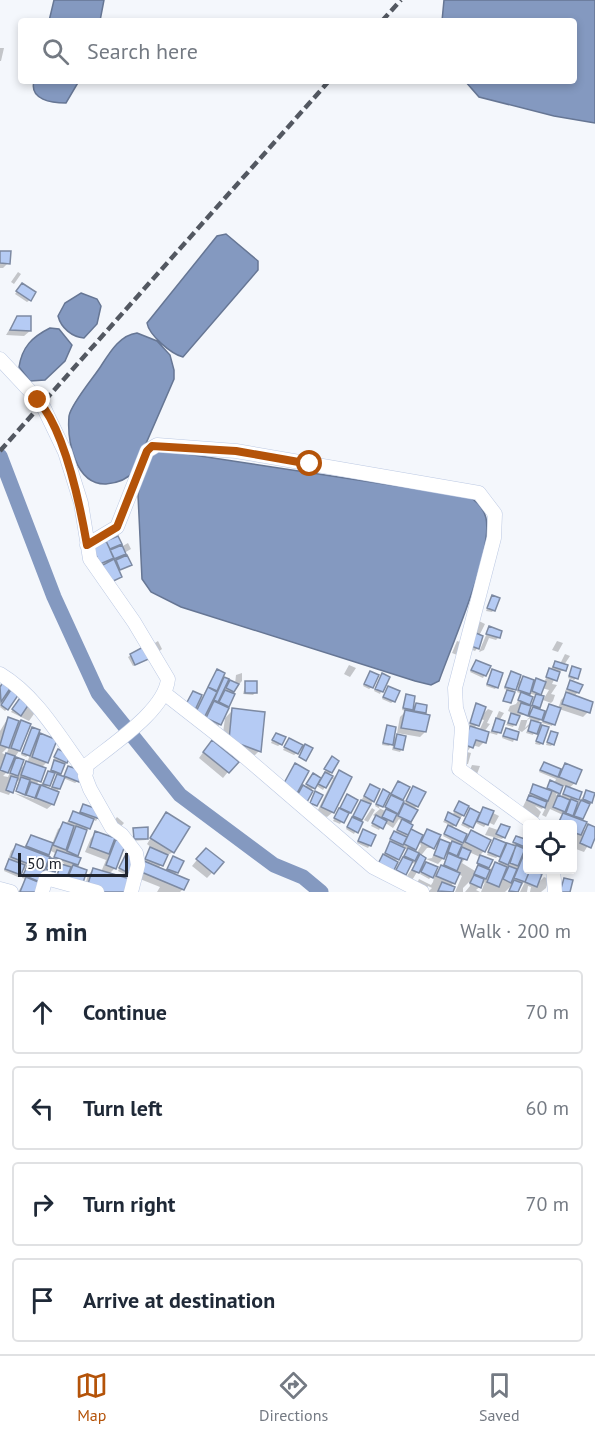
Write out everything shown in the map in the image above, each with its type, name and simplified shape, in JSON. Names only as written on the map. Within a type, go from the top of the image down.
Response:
[{"type":"street","points":[[0,359],[42,404],[65,452],[81,503],[90,559],[134,622],[168,679],[165,693],[155,708],[86,769]]},
{"type":"street","points":[[87,545],[117,527],[147,451],[157,446],[236,451],[479,493],[495,514],[494,538],[455,688],[456,708],[462,727],[459,769],[527,820]]},
{"type":"street","points":[[0,674],[14,682],[35,703],[86,769],[87,784],[112,828],[122,835],[136,853],[138,865],[131,892]]},
{"type":"street","points":[[165,693],[237,750],[373,867],[422,892]]},
{"type":"street","points":[[553,874],[555,892]]},
{"type":"street","points":[[42,892],[46,878],[97,892]]},
{"type":"street","points":[[0,889],[11,892]]},
{"type":"water","points":[[54,0],[104,0],[101,18],[50,18]]},
{"type":"water","points":[[444,0],[595,0],[595,123],[554,116],[479,97],[468,84],[577,84],[577,18],[442,18]]},
{"type":"water","points":[[34,84],[77,84],[66,103],[43,99],[38,96]]},
{"type":"water","points":[[226,234],[258,261],[258,270],[183,357],[161,343],[147,323],[217,236]]},
{"type":"water","points":[[81,293],[97,299],[101,306],[97,324],[84,338],[68,331],[58,316],[65,303]]},
{"type":"water","points":[[50,328],[59,329],[72,345],[65,361],[45,380],[30,381],[19,367],[25,348],[38,335]]},
{"type":"water","points":[[137,333],[157,341],[170,355],[174,379],[134,471],[118,482],[106,484],[95,482],[80,469],[75,459],[70,437],[69,416],[78,398],[112,350],[125,337]]},
{"type":"water","points":[[154,449],[470,497],[478,503],[486,518],[487,533],[483,553],[478,575],[439,681],[431,685],[415,681],[181,607],[151,592],[142,579],[138,495],[142,472]]},
{"type":"building","points":[[0,251],[11,251],[10,264],[0,263]]},
{"type":"building","points":[[22,283],[36,292],[31,301],[16,291]]},
{"type":"building","points":[[17,316],[31,316],[31,331],[10,330]]},
{"type":"building","points":[[118,536],[122,544],[110,549],[106,541]]},
{"type":"building","points":[[106,541],[114,558],[100,564],[93,548]]},
{"type":"building","points":[[122,545],[126,554],[114,559],[110,550]]},
{"type":"building","points":[[127,555],[132,565],[120,570],[116,560]]},
{"type":"building","points":[[114,559],[122,577],[109,583],[101,566]]},
{"type":"building","points":[[492,595],[500,598],[495,611],[487,608]]},
{"type":"building","points":[[489,626],[502,631],[500,638],[486,634]]},
{"type":"building","points":[[476,633],[483,636],[479,649],[471,646]]},
{"type":"building","points":[[145,646],[151,658],[135,665],[130,654]]},
{"type":"building","points":[[476,660],[491,666],[486,676],[471,670]]},
{"type":"building","points":[[555,661],[568,665],[566,671],[553,667]]},
{"type":"building","points":[[572,666],[581,669],[578,679],[569,676]]},
{"type":"building","points":[[549,668],[560,672],[557,681],[546,677]]},
{"type":"building","points":[[217,669],[225,673],[217,691],[208,687]]},
{"type":"building","points":[[492,669],[503,673],[498,688],[487,684]]},
{"type":"building","points":[[370,671],[379,675],[373,688],[364,684]]},
{"type":"building","points":[[511,671],[521,675],[516,690],[505,687]]},
{"type":"building","points":[[382,673],[390,677],[383,692],[375,689]]},
{"type":"building","points":[[523,676],[534,680],[530,694],[518,690]]},
{"type":"building","points":[[224,677],[229,679],[218,702],[214,700]]},
{"type":"building","points":[[536,678],[546,682],[541,695],[532,691]]},
{"type":"building","points":[[5,679],[13,684],[1,702],[0,687]]},
{"type":"building","points":[[230,680],[239,684],[234,692],[226,688]]},
{"type":"building","points":[[570,680],[583,685],[579,693],[567,689]]},
{"type":"building","points":[[245,681],[257,681],[257,693],[245,693]]},
{"type":"building","points":[[14,685],[21,691],[8,710],[1,705]]},
{"type":"building","points":[[388,686],[400,691],[395,702],[383,697]]},
{"type":"building","points":[[208,687],[217,692],[204,718],[195,714]]},
{"type":"building","points":[[225,690],[235,694],[229,707],[219,702]]},
{"type":"building","points":[[507,690],[515,692],[511,703],[503,701]]},
{"type":"building","points":[[193,691],[202,695],[195,710],[185,706]]},
{"type":"building","points":[[521,692],[533,697],[530,705],[518,700]]},
{"type":"building","points":[[566,692],[593,702],[590,713],[562,704]]},
{"type":"building","points":[[406,694],[415,696],[413,710],[403,708]]},
{"type":"building","points":[[536,694],[544,696],[540,708],[532,705]]},
{"type":"building","points":[[22,695],[31,701],[21,716],[12,709]]},
{"type":"building","points":[[214,701],[229,708],[221,725],[206,718]]},
{"type":"building","points":[[416,703],[427,705],[426,713],[414,711]]},
{"type":"building","points":[[476,703],[486,707],[479,726],[470,723]]},
{"type":"building","points":[[521,703],[531,706],[528,716],[518,712]]},
{"type":"building","points":[[549,704],[561,708],[555,725],[543,721]]},
{"type":"building","points":[[533,707],[545,711],[542,720],[529,716]]},
{"type":"building","points":[[232,708],[265,712],[261,752],[229,740]]},
{"type":"building","points":[[405,710],[430,715],[426,732],[401,728]]},
{"type":"building","points":[[511,713],[520,716],[516,725],[508,723]]},
{"type":"building","points":[[8,717],[19,721],[9,748],[0,745]]},
{"type":"building","points":[[496,718],[505,721],[501,733],[492,731]]},
{"type":"building","points":[[21,720],[31,724],[20,751],[11,748]]},
{"type":"building","points":[[531,720],[541,723],[537,734],[528,731]]},
{"type":"building","points":[[387,725],[396,727],[393,745],[383,743]]},
{"type":"building","points":[[542,725],[549,727],[543,744],[536,741]]},
{"type":"building","points":[[470,726],[489,732],[486,743],[476,740],[473,748],[463,744]]},
{"type":"building","points":[[32,727],[40,730],[30,756],[22,753]]},
{"type":"building","points":[[506,728],[519,732],[517,740],[503,736]]},
{"type":"building","points":[[551,731],[558,733],[554,745],[547,742]]},
{"type":"building","points":[[40,733],[57,740],[48,763],[32,757]]},
{"type":"building","points":[[276,733],[286,737],[282,745],[272,740]]},
{"type":"building","points":[[397,734],[406,736],[403,750],[394,748]]},
{"type":"building","points":[[289,738],[303,745],[298,754],[284,747]]},
{"type":"building","points":[[212,740],[239,762],[229,773],[203,752]]},
{"type":"building","points":[[305,744],[313,748],[306,761],[299,757]]},
{"type":"building","points":[[58,749],[71,755],[67,763],[54,757]]},
{"type":"building","points":[[6,753],[15,756],[8,773],[0,770]]},
{"type":"building","points":[[332,756],[339,761],[332,773],[324,769]]},
{"type":"building","points":[[16,757],[24,760],[18,776],[10,773]]},
{"type":"building","points":[[54,760],[65,764],[61,774],[51,770]]},
{"type":"building","points":[[26,761],[46,768],[41,782],[21,775]]},
{"type":"building","points":[[544,762],[561,769],[558,777],[540,770]]},
{"type":"building","points":[[295,763],[309,771],[295,797],[283,785]]},
{"type":"building","points":[[565,763],[582,770],[576,784],[559,777]]},
{"type":"building","points":[[68,766],[83,771],[79,782],[64,776]]},
{"type":"building","points":[[339,770],[352,777],[334,813],[321,807]]},
{"type":"building","points":[[48,771],[55,773],[50,786],[43,784]]},
{"type":"building","points":[[325,772],[333,776],[326,788],[318,784]]},
{"type":"building","points":[[313,773],[321,778],[315,789],[306,784]]},
{"type":"building","points":[[57,774],[65,777],[60,789],[52,787]]},
{"type":"building","points":[[11,776],[18,778],[13,793],[6,790]]},
{"type":"building","points":[[21,777],[30,780],[25,795],[16,791]]},
{"type":"building","points":[[550,780],[563,786],[560,794],[547,788]]},
{"type":"building","points":[[398,781],[410,787],[403,800],[391,794]]},
{"type":"building","points":[[31,782],[40,785],[35,798],[26,795]]},
{"type":"building","points":[[370,784],[380,789],[374,802],[364,796]]},
{"type":"building","points":[[533,784],[552,791],[548,801],[530,793]]},
{"type":"building","points":[[41,785],[59,792],[54,805],[36,798]]},
{"type":"building","points":[[303,785],[313,791],[307,802],[297,796]]},
{"type":"building","points":[[413,786],[426,792],[418,807],[406,801]]},
{"type":"building","points":[[566,786],[582,792],[579,800],[563,794]]},
{"type":"building","points":[[383,789],[390,793],[383,807],[376,804]]},
{"type":"building","points":[[586,790],[595,793],[592,803],[583,799]]},
{"type":"building","points":[[315,791],[323,795],[317,806],[310,803]]},
{"type":"building","points":[[347,794],[358,800],[351,813],[340,808]]},
{"type":"building","points":[[391,795],[404,801],[398,814],[385,807]]},
{"type":"building","points":[[529,795],[547,802],[545,808],[527,800]]},
{"type":"building","points":[[558,795],[570,800],[565,812],[553,807]]},
{"type":"building","points":[[571,799],[578,802],[573,816],[566,813]]},
{"type":"building","points":[[361,800],[371,804],[362,820],[353,816]]},
{"type":"building","points":[[581,800],[590,804],[583,819],[574,816]]},
{"type":"building","points":[[459,801],[469,806],[464,816],[454,811]]},
{"type":"building","points":[[404,803],[418,810],[411,822],[398,816]]},
{"type":"building","points":[[83,804],[103,811],[100,819],[80,812]]},
{"type":"building","points":[[483,807],[494,811],[488,825],[477,821]]},
{"type":"building","points":[[339,808],[349,813],[344,823],[334,818]]},
{"type":"building","points":[[470,808],[480,813],[473,828],[463,823]]},
{"type":"building","points":[[386,809],[397,814],[393,822],[382,817]]},
{"type":"building","points":[[73,811],[94,819],[90,829],[69,821]]},
{"type":"building","points":[[166,812],[190,827],[174,853],[150,838]]},
{"type":"building","points":[[448,812],[460,818],[456,826],[445,820]]},
{"type":"building","points":[[563,813],[587,822],[581,835],[577,834],[577,820],[560,820]]},
{"type":"building","points":[[376,815],[387,821],[383,829],[372,823]]},
{"type":"building","points":[[352,817],[363,822],[358,833],[347,827]]},
{"type":"building","points":[[402,819],[413,825],[408,835],[397,830]]},
{"type":"building","points":[[63,822],[74,826],[66,850],[53,845]]},
{"type":"building","points":[[501,824],[510,827],[505,838],[496,834]]},
{"type":"building","points":[[588,824],[595,827],[595,838],[591,848],[580,843]]},
{"type":"building","points":[[448,825],[467,834],[463,843],[444,834]]},
{"type":"building","points":[[76,826],[87,830],[78,856],[67,851]]},
{"type":"building","points":[[148,827],[148,839],[134,839],[133,828]]},
{"type":"building","points":[[363,829],[376,835],[371,846],[358,841]]},
{"type":"building","points":[[411,829],[423,835],[416,850],[404,844]]},
{"type":"building","points":[[427,829],[441,835],[434,849],[421,842]]},
{"type":"building","points":[[471,830],[491,840],[485,852],[465,842]]},
{"type":"building","points":[[95,831],[115,838],[109,854],[90,847]]},
{"type":"building","points":[[394,831],[407,837],[403,845],[390,839]]},
{"type":"building","points":[[31,835],[53,843],[49,855],[26,846]]},
{"type":"building","points":[[516,836],[523,838],[523,846],[513,842]]},
{"type":"building","points":[[494,838],[506,843],[500,857],[488,852]]},
{"type":"building","points":[[116,839],[126,843],[116,869],[106,865]]},
{"type":"building","points":[[440,839],[450,843],[444,859],[434,855]]},
{"type":"building","points":[[390,841],[405,848],[399,860],[385,853]]},
{"type":"building","points":[[452,841],[462,845],[457,856],[448,852]]},
{"type":"building","points":[[507,843],[516,846],[508,865],[499,861]]},
{"type":"building","points":[[16,844],[50,857],[44,870],[11,857]]},
{"type":"building","points":[[516,845],[523,848],[518,866],[510,863]]},
{"type":"building","points":[[150,847],[168,855],[163,866],[145,859]]},
{"type":"building","points":[[462,847],[471,851],[467,860],[458,857]]},
{"type":"building","points":[[129,848],[135,856],[130,874],[119,868]]},
{"type":"building","points":[[206,848],[224,862],[214,874],[196,859]]},
{"type":"building","points":[[408,848],[419,853],[415,861],[404,856]]},
{"type":"building","points":[[57,850],[81,858],[78,865],[54,857]]},
{"type":"building","points":[[448,853],[462,859],[457,871],[444,865]]},
{"type":"building","points":[[383,854],[398,862],[392,874],[377,866]]},
{"type":"building","points":[[420,854],[426,858],[419,873],[412,870]]},
{"type":"building","points":[[480,855],[493,860],[489,868],[477,863]]},
{"type":"building","points":[[173,856],[184,861],[178,873],[167,869]]},
{"type":"building","points":[[523,856],[523,874],[528,874],[525,882],[514,878]]},
{"type":"building","points":[[403,857],[413,861],[406,875],[396,870]]},
{"type":"building","points":[[51,858],[60,861],[55,872],[46,869]]},
{"type":"building","points":[[9,859],[25,865],[21,875],[5,869]]},
{"type":"building","points":[[144,861],[189,880],[184,890],[139,871]]},
{"type":"building","points":[[426,862],[438,867],[433,878],[421,872]]},
{"type":"building","points":[[495,862],[507,867],[499,887],[487,882]]},
{"type":"building","points":[[61,864],[71,867],[65,882],[56,878]]},
{"type":"building","points":[[28,865],[44,871],[40,882],[23,875]]},
{"type":"building","points":[[73,865],[87,870],[83,883],[68,877]]},
{"type":"building","points":[[441,865],[460,873],[455,884],[436,876]]},
{"type":"building","points":[[478,865],[490,870],[486,879],[474,874]]},
{"type":"building","points":[[509,866],[517,869],[511,883],[503,879]]},
{"type":"building","points":[[93,868],[130,879],[126,892],[104,892],[87,887]]},
{"type":"building","points":[[528,874],[542,874],[537,887],[525,882]]},
{"type":"building","points":[[474,875],[484,879],[481,888],[470,883]]},
{"type":"building","points":[[26,877],[43,884],[40,892],[20,892]]},
{"type":"building","points":[[564,878],[573,880],[570,892],[560,892]]},
{"type":"building","points":[[514,880],[522,883],[518,892],[509,891]]},
{"type":"building","points":[[442,882],[455,887],[453,892],[438,891]]},
{"type":"waterway","points":[[0,456],[54,597],[98,693],[180,795],[274,865],[303,877],[321,892]]},
{"type":"railway","points":[[385,18],[401,0]]},
{"type":"railway","points":[[0,451],[326,84]]},
{"type":"route","points":[[38,400],[65,452],[81,503],[87,545],[117,527],[147,451],[152,446],[236,451],[310,464]]}]
